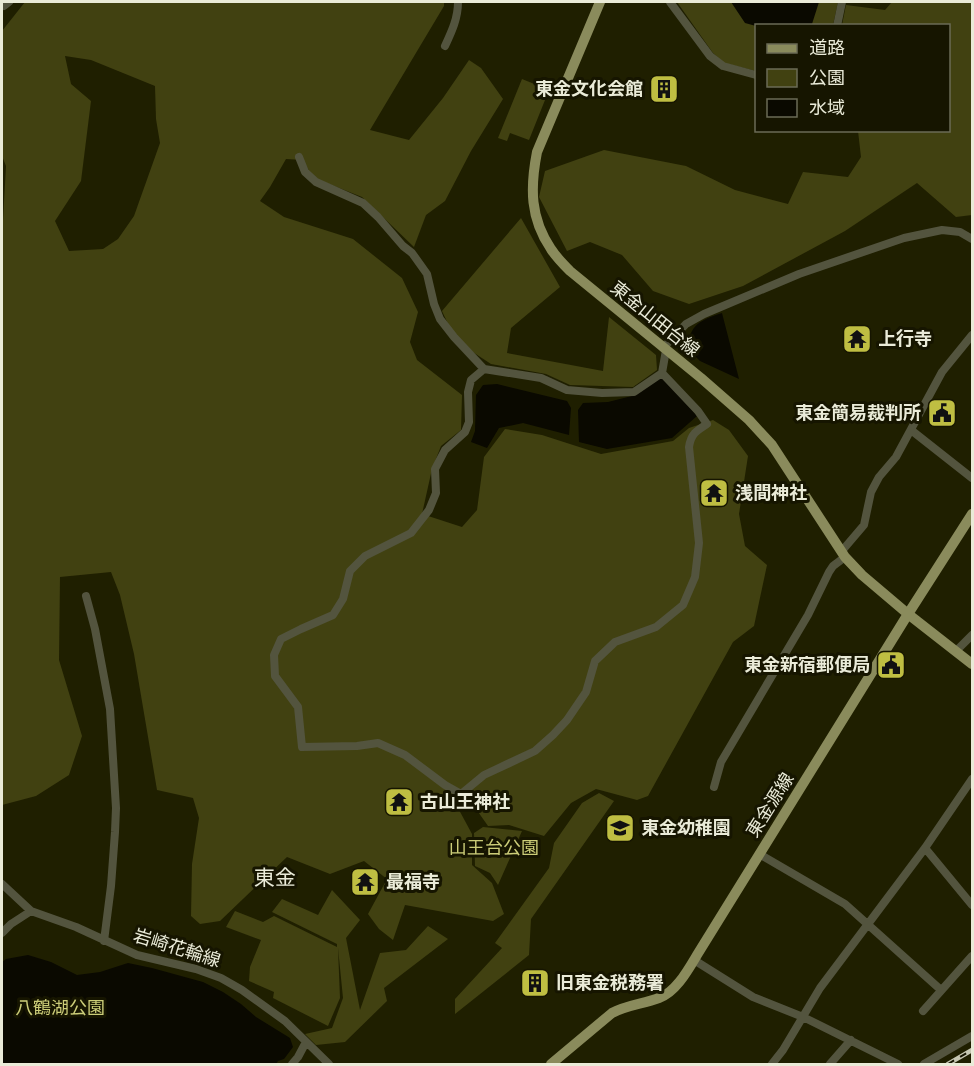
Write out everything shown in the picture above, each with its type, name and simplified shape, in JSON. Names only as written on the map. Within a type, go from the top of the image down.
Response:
[{"type":"main road","name":"東金山田台線","points":[[600,2],[537,152],[533,174],[533,205],[538,226],[551,251],[570,271],[749,420],[772,445],[843,554],[862,575],[972,664]]},
{"type":"main road","name":"東金源線","points":[[558,1062],[612,1013],[666,994],[694,960],[972,514]]},
{"type":"street","points":[[2,4],[4,6],[9,2]]},
{"type":"street","points":[[445,46],[454,26],[458,2]]},
{"type":"street","points":[[670,2],[710,56],[723,66],[755,75]]},
{"type":"street","points":[[837,24],[842,2]]},
{"type":"street","points":[[299,157],[305,172],[316,182],[363,203],[412,253],[427,274],[440,319],[484,369],[541,378],[567,390],[602,393],[633,392],[662,373],[665,349],[686,324],[704,314],[799,274],[904,238],[942,230],[960,232],[972,239]]},
{"type":"street","points":[[714,787],[721,762],[796,635],[829,572],[864,525],[871,492],[879,477],[896,457],[942,372],[972,335]]},
{"type":"street","points":[[484,369],[471,381],[469,386],[469,422],[465,432],[444,450],[435,469],[436,493],[429,510],[411,533],[365,556],[350,571],[343,599],[333,615],[281,639],[273,655],[276,676],[298,706],[302,747],[357,746],[378,743],[405,754],[445,785],[461,794],[484,775],[535,751],[553,735],[567,720],[586,692],[595,660],[615,642],[656,627],[683,605],[695,577],[699,543],[689,447],[690,437],[707,424],[698,411],[662,373]]},
{"type":"street","points":[[911,430],[972,478]]},
{"type":"street","points":[[86,596],[110,709],[116,808],[112,874],[104,941]]},
{"type":"street","points":[[956,651],[972,635]]},
{"type":"street","points":[[772,1065],[820,988],[925,848],[972,779]]},
{"type":"street","points":[[925,848],[972,904]]},
{"type":"street","points":[[759,855],[845,904],[941,990]]},
{"type":"street","name":"岩崎花輪線","points":[[2,884],[31,911],[76,927],[137,955],[196,969],[221,978],[285,1021],[329,1065]]},
{"type":"street","points":[[2,933],[31,911]]},
{"type":"street","points":[[923,1011],[972,956]]},
{"type":"street","points":[[694,960],[753,997],[803,1017],[898,1065]]},
{"type":"street","points":[[928,1064],[972,1036]]},
{"type":"street","points":[[830,1065],[850,1040]]},
{"type":"street","points":[[292,1065],[306,1042]]},
{"type":"green space","points":[[25,2],[444,2],[444,6],[370,130],[409,140],[443,98],[469,60],[481,68],[503,99],[471,151],[445,201],[426,215],[414,247],[362,197],[319,180],[309,171],[303,160],[286,159],[260,201],[284,217],[353,239],[402,278],[418,312],[410,342],[417,360],[462,395],[461,430],[441,446],[432,469],[422,514],[462,527],[477,510],[484,457],[505,429],[542,435],[601,454],[673,441],[689,428],[713,420],[729,430],[748,456],[739,514],[745,546],[767,565],[754,626],[733,642],[648,796],[637,800],[596,789],[571,803],[544,836],[509,825],[488,826],[462,789],[451,795],[472,834],[472,865],[492,883],[504,914],[493,921],[405,905],[393,940],[379,929],[368,914],[387,879],[364,861],[330,874],[287,857],[220,921],[200,924],[191,916],[192,864],[199,818],[193,798],[157,790],[134,654],[120,595],[111,572],[60,577],[59,660],[82,736],[69,775],[36,796],[2,805],[2,238],[6,166],[2,156],[2,31]],"holes":[[[65,56],[91,60],[155,86],[156,119],[160,143],[134,216],[118,239],[103,249],[69,251],[55,221],[81,181],[91,101],[71,84]]]},
{"type":"green space","points":[[677,2],[838,2],[833,24],[755,24],[755,71],[724,63],[713,53]]},
{"type":"green space","points":[[892,2],[972,2],[972,215],[956,217],[917,183],[845,231],[743,286],[689,304],[653,291],[622,255],[590,242],[567,251],[539,197],[545,171],[604,150],[686,166],[735,190],[788,204],[803,172],[848,177],[861,157],[858,132],[950,132],[950,24],[842,24],[846,5],[885,10]]},
{"type":"green space","points":[[522,79],[549,90],[529,140],[510,133],[507,141],[498,138]]},
{"type":"green space","points":[[521,218],[560,287],[511,328],[507,353],[603,371],[609,317],[656,355],[657,370],[633,387],[570,385],[546,374],[491,364],[456,341],[442,311]]},
{"type":"green space","points":[[599,793],[614,801],[531,919],[529,955],[455,1014],[455,999],[502,948],[495,943],[549,868],[554,843],[582,803]]},
{"type":"green space","name":"山王台公園","points":[[483,827],[522,831],[498,885],[490,873],[475,866],[474,833]]},
{"type":"green space","points":[[332,890],[360,920],[346,938],[360,1010],[380,953],[406,950],[428,926],[448,939],[384,988],[387,1001],[345,1042],[316,1045],[305,1034],[332,1028],[343,998],[338,948],[340,998],[328,1026],[273,998],[274,992],[249,981],[250,967],[261,940],[226,927],[235,911],[263,922],[274,916],[337,947],[337,944],[272,912],[282,899],[318,915]]},
{"type":"water","points":[[731,2],[819,2],[812,24],[755,26],[745,23]]},
{"type":"water","points":[[722,313],[739,379],[700,361],[688,349],[694,328],[702,321]]},
{"type":"water","points":[[662,377],[697,416],[672,438],[607,449],[579,442],[578,410],[583,403],[608,402],[636,395]]},
{"type":"water","points":[[497,384],[567,401],[571,408],[569,435],[523,423],[499,428],[487,448],[471,442],[475,431],[476,395],[483,385]]},
{"type":"water","name":"八鶴湖公園","points":[[28,955],[51,962],[77,975],[100,972],[128,963],[203,982],[223,992],[256,1017],[290,1038],[293,1047],[284,1059],[276,1064],[2,1064],[2,962],[6,959]]},
{"type":"railway","points":[[948,1064],[972,1050]]},
{"type":"place","name":"東金文化会館","points":[[664,89]]},
{"type":"place","name":"上行寺","points":[[857,339]]},
{"type":"place","name":"東金簡易裁判所","points":[[942,413]]},
{"type":"place","name":"浅間神社","points":[[714,493]]},
{"type":"place","name":"東金新宿郵便局","points":[[891,665]]},
{"type":"place","name":"古山王神社","points":[[399,802]]},
{"type":"place","name":"東金幼稚園","points":[[620,828]]},
{"type":"place","name":"最福寺","points":[[365,882]]},
{"type":"place","name":"旧東金税務署","points":[[535,983]]},
{"type":"district","name":"東金","points":[[275,878]]}]
